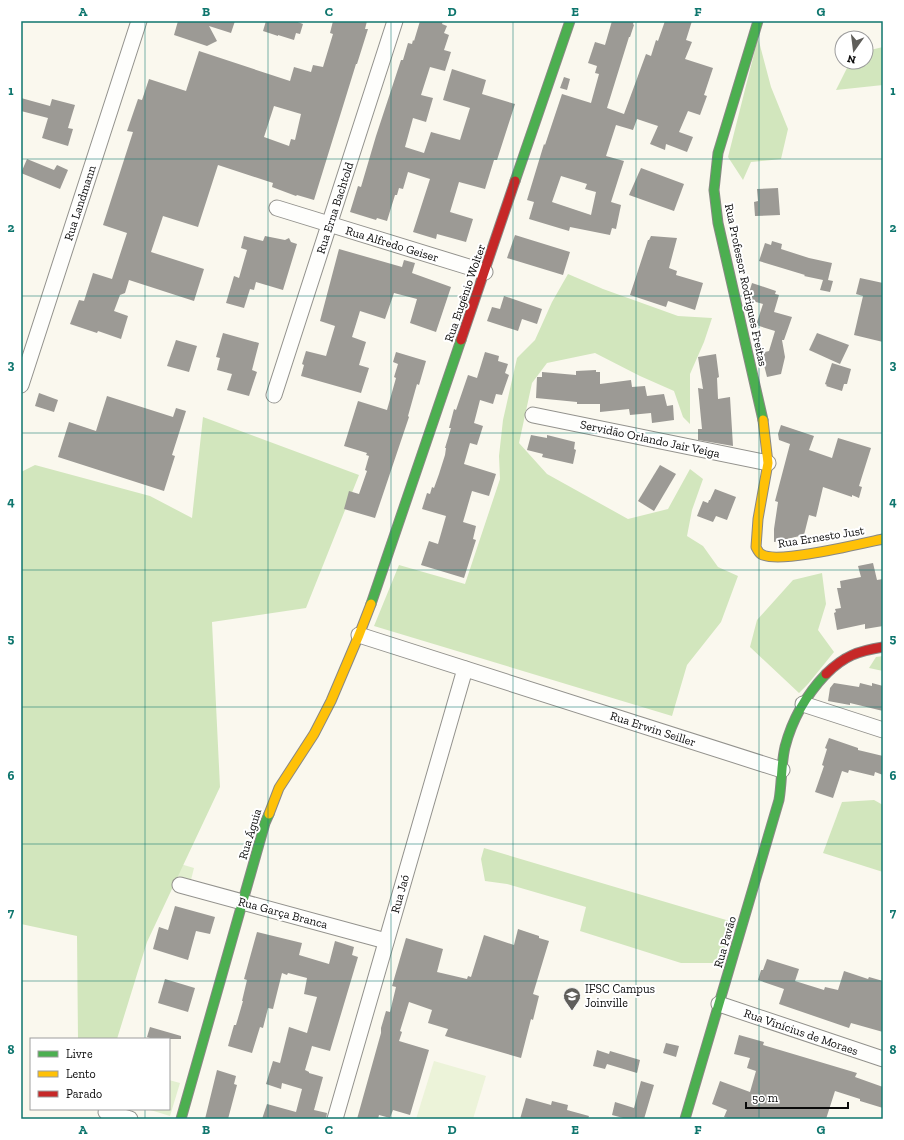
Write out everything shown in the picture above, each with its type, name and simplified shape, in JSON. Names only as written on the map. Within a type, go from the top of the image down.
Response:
[{"type":"street","name":"Rua Landmann","points":[[21,385],[139,21]]},
{"type":"street","name":"Rua Erna Bachtold","points":[[274,395],[395,21]]},
{"type":"street","name":"Rua Eugênio Wolter","points":[[382,573],[570,21]]},
{"type":"street","name":"Rua Professor Rodrigues Freitas","points":[[758,21],[718,153],[714,190],[718,223],[762,411],[767,448],[768,463],[756,535],[756,548],[762,555]]},
{"type":"street","name":"Rua Alfredo Geiser","points":[[277,208],[485,272]]},
{"type":"street","name":"Servidão Orlando Jair Veiga","points":[[533,415],[768,463]]},
{"type":"street","name":"Rua Ernesto Just","points":[[762,555],[770,557],[803,554],[883,539]]},
{"type":"street","name":"Rua Águia","points":[[181,1119],[271,804],[279,788],[323,718],[359,635],[382,573]]},
{"type":"street","name":"Rua Erwin Seiller","points":[[359,635],[782,770]]},
{"type":"street","points":[[782,770],[788,735],[803,704],[825,676],[845,658],[856,653],[883,647]]},
{"type":"street","name":"Rua Jaó","points":[[335,1119],[465,669]]},
{"type":"street","points":[[803,704],[883,730]]},
{"type":"street","name":"Rua Pavão","points":[[685,1119],[779,800],[782,787],[782,770]]},
{"type":"street","name":"Rua Garça Branca","points":[[180,884],[386,941]]},
{"type":"street","name":"Rua Vinícius de Moraes","points":[[719,1004],[883,1059]]},
{"type":"street","points":[[106,1112],[130,1119]]},
{"type":"green space","points":[[758,38],[771,87],[788,129],[781,159],[751,162],[743,180],[728,157]]},
{"type":"green space","points":[[883,47],[883,85],[836,90],[846,70],[874,70],[874,49]]},
{"type":"green space","points":[[568,274],[603,289],[678,316],[712,318],[704,342],[690,374],[690,424],[683,417],[674,391],[640,376],[595,353],[547,363],[532,383],[519,443],[547,474],[628,519],[668,509],[690,469],[703,479],[692,510],[687,536],[703,546],[718,567],[738,576],[721,622],[687,665],[672,716],[374,626],[399,565],[465,584],[500,479],[499,456],[503,420],[517,358],[535,340],[552,302]]},
{"type":"green space","points":[[203,417],[359,475],[306,608],[212,622],[220,787],[147,942],[117,1038],[78,1038],[77,936],[21,924],[21,472],[35,465],[150,496],[192,518]]},
{"type":"green space","points":[[822,573],[826,604],[818,630],[834,652],[799,693],[750,647],[757,620],[793,580]]},
{"type":"green space","points":[[883,656],[883,671],[869,668],[876,657]]},
{"type":"green space","points":[[874,800],[883,805],[883,872],[823,853],[842,802]]},
{"type":"green space","points":[[484,848],[733,922],[721,961],[713,963],[681,963],[580,931],[586,907],[507,884],[485,881],[481,859]]},
{"type":"green space","points":[[177,863],[194,868],[191,880],[173,875]]},
{"type":"green space","points":[[434,1061],[486,1076],[473,1119],[416,1119]]},
{"type":"green space","points":[[170,1080],[180,1083],[170,1116],[150,1110],[170,1110]]},
{"type":"building","points":[[178,21],[235,21],[231,33],[209,26],[217,41],[207,46],[174,35]]},
{"type":"building","points":[[266,21],[295,21],[303,24],[300,34],[296,33],[294,40],[263,31]]},
{"type":"building","points":[[333,21],[367,21],[365,29],[368,29],[314,200],[296,196],[272,187],[273,183],[218,165],[198,227],[163,216],[151,252],[204,269],[194,301],[129,280],[125,293],[120,295],[114,311],[128,316],[121,339],[70,324],[79,300],[84,301],[93,273],[112,279],[127,233],[103,225],[133,132],[127,131],[138,99],[142,100],[149,79],[186,91],[199,51],[290,81],[294,67],[311,72],[313,65],[323,67],[333,34],[330,33]],"holes":[[[274,106],[301,114],[295,140],[291,139],[289,146],[264,137]]]},
{"type":"building","points":[[420,21],[443,21],[442,24],[447,26],[444,33],[449,35],[444,50],[451,52],[445,71],[430,67],[421,95],[433,98],[426,122],[413,118],[405,147],[424,153],[431,132],[460,140],[470,108],[443,100],[452,69],[486,80],[482,94],[515,104],[497,160],[494,160],[485,189],[459,182],[450,212],[473,219],[466,242],[437,234],[436,239],[413,232],[430,179],[408,172],[403,189],[399,188],[397,195],[395,195],[387,221],[377,218],[376,220],[350,212],[358,186],[361,187],[401,60],[403,60],[408,43],[412,44],[413,40],[414,41]]},
{"type":"building","points":[[612,21],[634,21],[607,108],[624,114],[646,54],[651,56],[656,40],[658,41],[665,21],[692,21],[686,40],[692,42],[685,59],[713,68],[704,95],[707,96],[700,115],[688,111],[679,132],[693,137],[687,152],[666,144],[665,150],[650,144],[658,126],[637,119],[633,130],[616,125],[606,156],[624,161],[611,202],[621,205],[616,229],[612,228],[610,235],[570,227],[569,231],[529,219],[534,202],[527,200],[544,144],[545,145],[562,94],[591,103],[599,74],[595,73],[597,66],[588,63],[595,42],[605,45]],"holes":[[[561,176],[587,184],[585,189],[596,192],[591,215],[552,202]]]},
{"type":"building","points":[[564,77],[570,79],[567,90],[560,88]]},
{"type":"building","points":[[21,98],[50,106],[52,99],[75,105],[68,128],[73,129],[68,146],[42,138],[48,118],[21,111]]},
{"type":"building","points":[[27,159],[54,170],[57,165],[68,170],[60,189],[21,173]]},
{"type":"building","points":[[641,168],[684,184],[674,211],[629,195]]},
{"type":"building","points":[[778,188],[780,215],[755,216],[754,202],[758,201],[757,189]]},
{"type":"building","points":[[515,235],[570,252],[563,275],[507,258]]},
{"type":"building","points":[[244,236],[263,241],[265,236],[285,240],[289,238],[291,242],[297,244],[283,290],[256,282],[254,290],[250,289],[244,308],[226,303],[234,276],[239,278],[247,250],[241,248]]},
{"type":"building","points":[[651,236],[677,238],[669,268],[677,271],[676,275],[703,283],[695,310],[668,301],[666,307],[630,295],[648,240]]},
{"type":"building","points":[[772,241],[782,244],[781,249],[809,258],[832,263],[828,280],[833,281],[830,292],[820,290],[823,280],[804,276],[805,275],[759,261],[765,243],[771,245]]},
{"type":"building","points":[[339,249],[402,267],[404,260],[415,263],[412,273],[451,287],[436,332],[410,323],[417,299],[394,293],[385,319],[360,311],[352,337],[366,342],[359,365],[369,368],[361,393],[301,376],[304,365],[302,364],[306,351],[326,356],[335,326],[320,321]]},
{"type":"building","points":[[860,278],[883,283],[883,342],[854,335],[863,296],[856,294]]},
{"type":"building","points":[[752,283],[776,291],[775,294],[779,295],[774,312],[792,317],[784,340],[782,340],[785,357],[781,374],[767,377],[761,353],[769,351],[775,331],[756,325],[763,304],[749,300],[748,296]]},
{"type":"building","points":[[504,296],[542,309],[537,324],[522,319],[518,331],[487,321],[492,307],[500,309]]},
{"type":"building","points":[[223,333],[259,343],[252,370],[257,372],[249,396],[227,390],[232,374],[217,370],[220,358],[216,357]]},
{"type":"building","points":[[817,333],[849,345],[840,364],[809,350]]},
{"type":"building","points":[[176,340],[197,346],[189,372],[167,366]]},
{"type":"building","points":[[396,352],[426,361],[419,385],[417,384],[408,416],[409,417],[375,518],[344,509],[349,491],[359,494],[367,471],[365,470],[369,456],[366,455],[367,453],[344,446],[358,401],[387,410],[396,378],[394,377],[398,364],[393,362]]},
{"type":"building","points":[[485,352],[499,356],[498,361],[508,364],[505,373],[509,375],[502,395],[496,394],[493,404],[480,400],[474,423],[483,426],[477,445],[470,443],[464,464],[496,474],[489,496],[472,491],[463,522],[476,526],[473,539],[476,540],[464,578],[421,565],[429,541],[438,544],[446,516],[422,509],[427,493],[430,494],[432,487],[434,488],[439,474],[445,455],[445,448],[451,428],[449,428],[454,409],[456,410],[468,375],[477,378]]},
{"type":"building","points":[[716,354],[719,377],[717,378],[718,399],[730,397],[733,446],[698,440],[698,429],[702,429],[698,388],[703,389],[698,357]]},
{"type":"building","points":[[832,363],[851,369],[847,384],[844,384],[842,391],[826,386],[827,385],[825,384]]},
{"type":"building","points":[[596,370],[596,372],[600,372],[600,384],[631,380],[632,387],[645,386],[647,396],[664,394],[667,406],[673,405],[674,420],[652,423],[651,413],[630,415],[629,409],[600,412],[600,404],[577,404],[577,402],[536,398],[537,377],[542,377],[542,372],[576,375],[576,371]]},
{"type":"building","points":[[39,393],[58,400],[54,412],[35,406]]},
{"type":"building","points":[[107,396],[173,417],[176,408],[186,411],[172,455],[175,456],[164,491],[58,457],[69,422],[96,431]]},
{"type":"building","points":[[781,425],[814,436],[809,450],[832,458],[838,438],[871,448],[859,486],[862,487],[859,498],[823,487],[816,517],[809,515],[804,535],[774,542],[774,529],[778,502],[775,501],[790,444],[779,440],[778,434]]},
{"type":"building","points":[[531,435],[547,438],[547,435],[575,442],[574,449],[576,450],[573,464],[542,457],[543,454],[527,450]]},
{"type":"building","points":[[660,465],[676,474],[654,511],[638,501]]},
{"type":"building","points":[[715,489],[736,497],[727,520],[716,516],[713,522],[697,516],[703,501],[708,503]]},
{"type":"building","points":[[873,563],[877,580],[883,579],[883,626],[865,629],[865,624],[837,630],[834,613],[836,612],[835,609],[841,608],[837,588],[841,588],[840,581],[861,577],[858,566]]},
{"type":"building","points":[[834,683],[859,687],[860,683],[872,686],[872,683],[883,686],[883,711],[850,703],[850,705],[828,701],[830,688]]},
{"type":"building","points":[[829,738],[858,748],[858,750],[883,756],[883,775],[875,772],[874,776],[849,770],[848,773],[842,771],[833,798],[815,792],[824,766],[822,765],[827,749],[825,748]]},
{"type":"building","points":[[175,906],[215,917],[210,934],[196,931],[188,960],[153,949],[159,927],[168,930]]},
{"type":"building","points":[[518,929],[549,941],[533,994],[539,996],[533,1020],[531,1019],[521,1058],[445,1036],[448,1029],[428,1023],[432,1010],[409,1002],[400,1031],[402,1032],[399,1041],[429,1050],[410,1115],[393,1110],[390,1118],[379,1115],[378,1119],[357,1119],[386,1011],[390,1012],[396,987],[392,986],[406,938],[443,949],[437,972],[467,979],[468,976],[471,977],[484,935],[514,945]]},
{"type":"building","points":[[257,932],[302,943],[299,955],[329,964],[335,941],[354,947],[352,955],[358,957],[330,1051],[312,1046],[305,1070],[309,1073],[323,1077],[314,1110],[327,1113],[326,1119],[262,1119],[267,1104],[296,1112],[302,1089],[282,1083],[281,1089],[266,1084],[273,1061],[280,1063],[289,1027],[307,1033],[317,997],[304,994],[307,978],[282,973],[273,1009],[268,1008],[263,1028],[260,1027],[252,1053],[228,1046],[243,1001],[247,980],[244,979]]},
{"type":"building","points":[[767,959],[799,969],[795,981],[824,990],[825,987],[838,990],[844,971],[868,979],[869,977],[883,981],[883,1032],[851,1023],[849,1028],[779,1004],[784,989],[758,980]]},
{"type":"building","points":[[165,979],[195,988],[188,1012],[158,1003]]},
{"type":"building","points":[[150,1027],[181,1036],[181,1039],[150,1038],[147,1037]]},
{"type":"building","points":[[739,1035],[764,1042],[763,1045],[857,1073],[855,1077],[883,1087],[883,1108],[835,1091],[826,1119],[731,1119],[724,1117],[727,1110],[712,1104],[720,1081],[750,1092],[756,1071],[747,1068],[750,1058],[734,1054]]},
{"type":"building","points":[[666,1043],[679,1046],[676,1057],[663,1053]]},
{"type":"building","points":[[597,1050],[609,1054],[610,1051],[640,1060],[637,1073],[607,1064],[605,1069],[593,1066]]},
{"type":"building","points":[[217,1070],[236,1076],[234,1084],[237,1085],[228,1119],[205,1119]]},
{"type":"building","points":[[641,1081],[654,1085],[644,1119],[627,1119],[612,1115],[615,1102],[634,1108]]},
{"type":"building","points":[[526,1098],[551,1105],[552,1101],[568,1105],[567,1110],[589,1116],[588,1119],[520,1119]]},
{"type":"traffic: fast","points":[[515,181],[570,21]]},
{"type":"traffic: fast","points":[[758,21],[718,153],[714,190],[718,223],[763,420]]},
{"type":"traffic: fast","points":[[371,604],[461,340]]},
{"type":"traffic: fast","points":[[685,1119],[779,800],[782,767],[788,737],[801,708],[826,674]]},
{"type":"traffic: fast","points":[[181,1119],[265,823],[269,814]]},
{"type":"traffic: slow","points":[[763,420],[768,463],[758,519],[756,547],[761,554],[770,557],[801,555],[883,539]]},
{"type":"traffic: slow","points":[[269,814],[279,788],[314,734],[331,701],[371,604]]},
{"type":"traffic: jam","points":[[461,340],[515,181]]},
{"type":"traffic: jam","points":[[826,674],[839,663],[852,655],[866,650],[883,647]]},
{"type":"place","name":"IFSC Campus Joinville","points":[[572,1011]]}]
